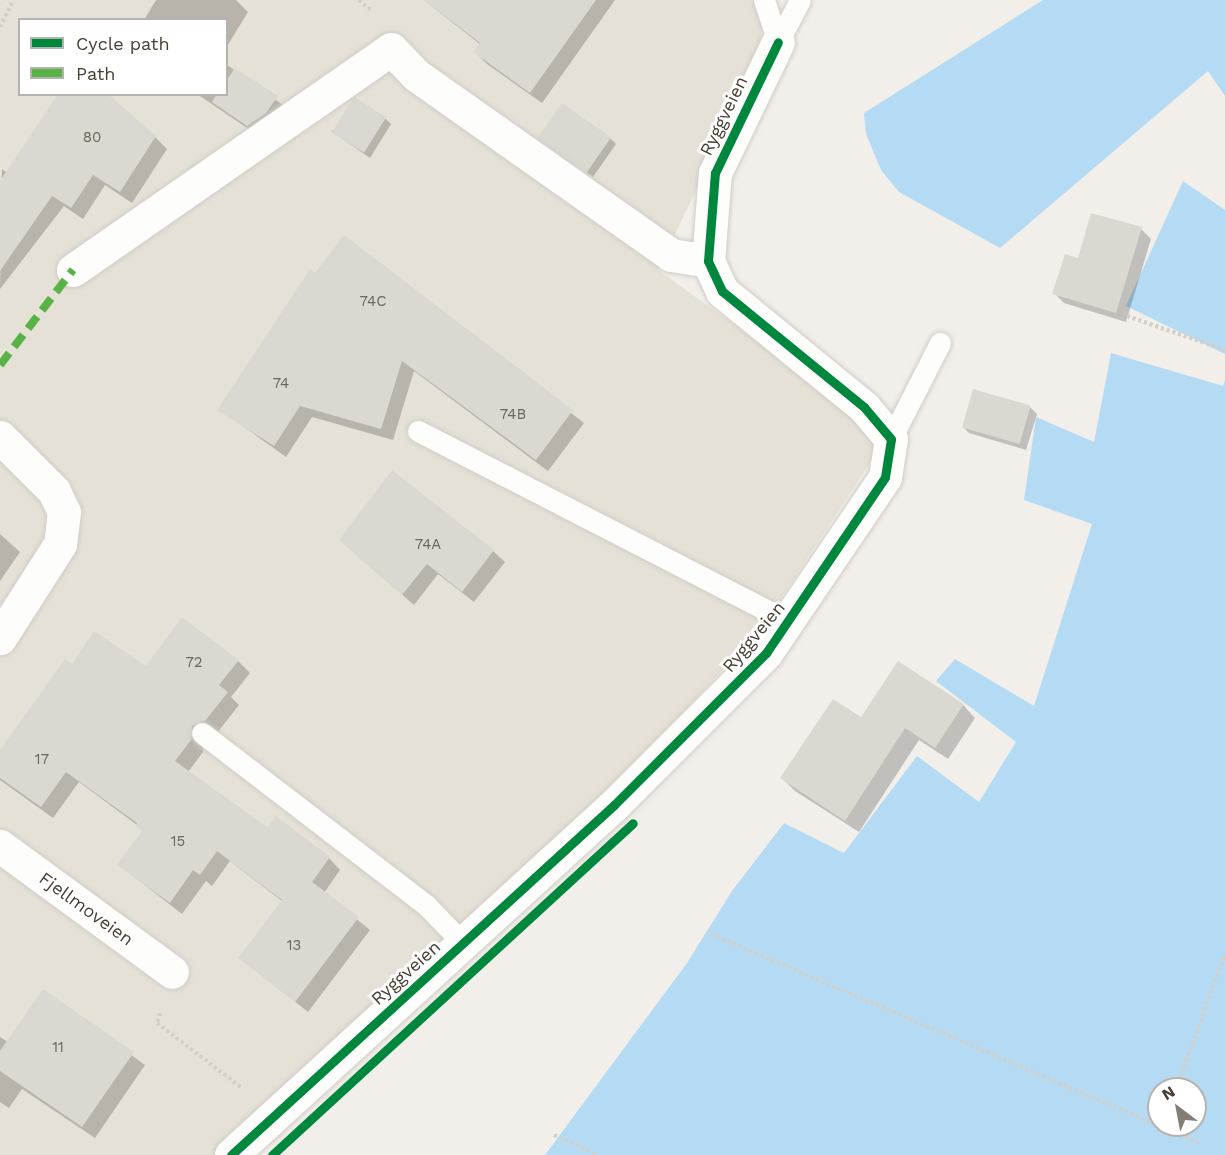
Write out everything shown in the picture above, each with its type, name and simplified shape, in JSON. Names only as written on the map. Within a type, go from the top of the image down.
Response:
[{"type":"street","name":"Ryggveien","points":[[231,1155],[614,805],[766,653],[790,622],[885,477],[891,439],[864,407],[722,291],[708,261],[715,173],[778,42]]},
{"type":"street","points":[[73,270],[391,49],[416,75],[671,255],[708,261]]},
{"type":"street","points":[[0,437],[54,490],[64,513],[60,544],[0,638]]},
{"type":"street","name":"Fjellmoveien","points":[[0,846],[172,972]]},
{"type":"lane","points":[[764,0],[778,42]]},
{"type":"lane","points":[[778,42],[800,0]]},
{"type":"lane","points":[[891,439],[940,343]]},
{"type":"lane","points":[[418,431],[790,622]]},
{"type":"lane","points":[[202,733],[426,905],[463,943]]},
{"type":"path","points":[[0,27],[13,0]]},
{"type":"path","points":[[1127,316],[1225,350]]},
{"type":"path","points":[[711,934],[1147,1119]]},
{"type":"path","points":[[1180,1077],[1225,954]]},
{"type":"path","points":[[172,972],[157,1023],[277,1113]]},
{"type":"path","points":[[554,1135],[598,1155]]},
{"type":"path","points":[[1187,1137],[1202,1144]]},
{"type":"shaded area","points":[[0,0],[765,0],[758,60],[658,270],[888,435],[760,630],[432,980],[243,1155],[0,1155]]},
{"type":"water","points":[[1043,0],[1225,0],[1225,96],[1208,71],[1000,248],[899,192],[881,170],[866,134],[864,113]]},
{"type":"water","points":[[1183,181],[1225,210],[1225,354],[1126,306]]},
{"type":"water","points":[[1111,353],[1223,386],[1225,380],[1225,1155],[545,1155],[687,963],[732,891],[784,823],[844,853],[917,756],[979,802],[1016,742],[936,681],[955,659],[1034,706],[1092,524],[1024,500],[1036,417],[1094,442]]},
{"type":"building","points":[[424,0],[596,0],[530,93],[473,52],[480,43]]},
{"type":"building","points":[[235,68],[278,96],[266,113],[247,126],[212,102],[216,96],[228,96],[228,78]]},
{"type":"building","points":[[57,96],[110,96],[156,136],[120,192],[93,175],[71,208],[52,196],[0,271],[0,181]]},
{"type":"building","points":[[354,97],[386,117],[364,153],[332,133]]},
{"type":"building","points":[[562,103],[611,137],[586,173],[537,138]]},
{"type":"building","points":[[1091,213],[1142,227],[1116,313],[1052,294],[1065,254],[1078,258]]},
{"type":"building","points":[[344,235],[573,410],[536,460],[402,361],[381,429],[300,406],[274,446],[217,410],[310,269],[315,273]]},
{"type":"building","points":[[973,389],[1031,406],[1020,444],[962,427]]},
{"type":"building","points":[[392,470],[494,550],[462,592],[427,564],[402,595],[339,540]]},
{"type":"building","points":[[182,617],[239,660],[219,685],[228,692],[205,721],[192,726],[191,740],[175,761],[267,827],[276,816],[330,857],[312,882],[359,917],[295,1002],[238,958],[282,900],[217,851],[200,875],[193,870],[170,903],[117,865],[142,831],[135,826],[137,823],[66,772],[41,807],[0,778],[0,750],[65,659],[72,664],[94,631],[146,666]]},
{"type":"building","points":[[898,661],[964,704],[935,748],[905,728],[845,821],[780,778],[833,699],[861,717]]},
{"type":"building","points":[[43,989],[134,1052],[82,1127],[0,1071],[0,1051]]},
{"type":"marked path","points":[[0,365],[73,270]]},
{"type":"cycle path","points":[[231,1155],[614,805],[766,653],[885,477],[891,439],[864,407],[722,291],[708,261],[715,173],[778,42]]},
{"type":"cycle path","points":[[272,1155],[633,823]]}]
